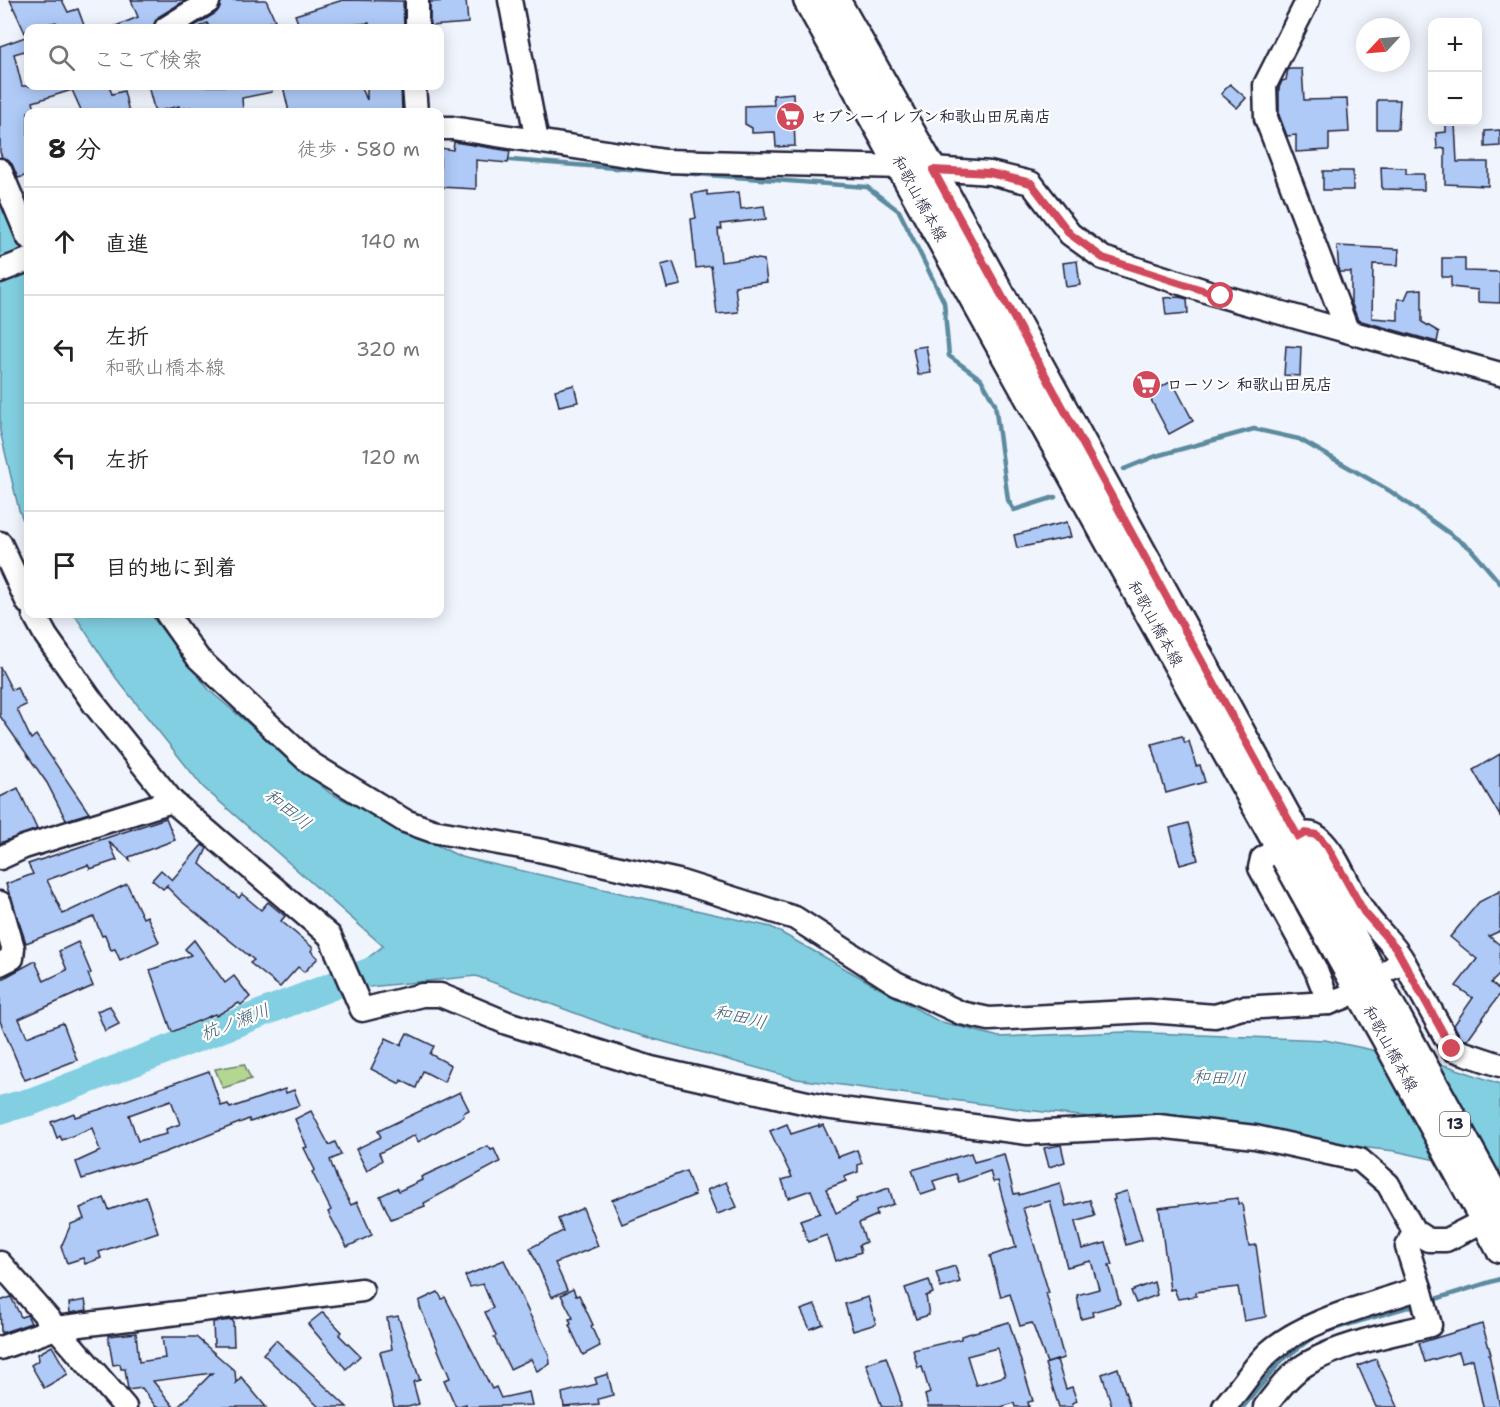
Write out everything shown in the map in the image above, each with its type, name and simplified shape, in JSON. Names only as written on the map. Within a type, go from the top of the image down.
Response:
[{"type":"main road","name":"和歌山橋本線","points":[[808,0],[1289,842]]},
{"type":"main road","name":"和歌山橋本線","points":[[836,0],[933,170],[1289,842],[1491,1208],[1500,1248]]},
{"type":"street","points":[[417,0],[417,24]]},
{"type":"street","points":[[510,0],[537,141]]},
{"type":"street","points":[[1308,0],[1265,85],[1266,118],[1347,330]]},
{"type":"street","points":[[172,24],[208,2]]},
{"type":"street","points":[[414,90],[416,108]]},
{"type":"street","points":[[444,128],[665,162],[903,167],[990,173],[1031,183],[1070,234],[1103,258],[1221,296],[1500,374]]},
{"type":"street","points":[[0,170],[24,227]]},
{"type":"street","points":[[0,271],[24,262]]},
{"type":"street","points":[[0,543],[5,575],[24,598]]},
{"type":"street","points":[[36,618],[46,636],[94,704],[172,801],[330,936],[362,1010],[422,995],[440,995],[507,1023],[651,1068],[825,1107],[1028,1133],[1158,1126],[1255,1137],[1360,1160],[1388,1185],[1414,1231],[1428,1240],[1446,1240],[1491,1208]]},
{"type":"street","points":[[170,618],[198,658],[310,763],[405,821],[433,831],[543,851],[678,880],[795,918],[896,983],[961,1013],[989,1019],[1149,1011],[1215,1016],[1242,1008],[1337,1000],[1317,970],[1260,868],[1262,859],[1289,842],[1305,833],[1317,835],[1327,846],[1364,912],[1396,948],[1398,965],[1452,1049],[1500,1065]]},
{"type":"street","points":[[0,858],[24,847],[172,801]]},
{"type":"street","points":[[0,903],[13,948],[12,958],[0,964]]},
{"type":"street","points":[[1265,1407],[1287,1380],[1310,1362],[1348,1347],[1430,1325],[1407,1247],[1414,1231]]},
{"type":"street","points":[[0,1263],[125,1407]]},
{"type":"street","points":[[1224,1407],[1266,1355],[1286,1340],[1314,1325],[1420,1288]]},
{"type":"street","points":[[0,1348],[56,1328],[362,1290]]},
{"type":"green space","points":[[244,1064],[251,1079],[223,1088],[215,1069]]},
{"type":"water","points":[[0,197],[24,250],[24,523],[0,431]]},
{"type":"water","name":"和田川","points":[[77,618],[153,618],[210,691],[330,793],[461,857],[771,927],[938,1021],[999,1037],[1126,1032],[1325,1040],[1448,1066],[1500,1084],[1500,1174],[1395,1151],[1026,1110],[797,1079],[615,1028],[476,976],[369,987],[359,965],[383,946],[203,787],[116,678]]},
{"type":"building","points":[[10,0],[62,0],[68,12],[78,9],[84,24],[57,24],[56,22],[24,24],[24,31]]},
{"type":"building","points":[[131,0],[186,0],[158,17],[155,24],[121,24],[138,17]]},
{"type":"building","points":[[221,0],[266,0],[275,20],[264,24],[198,24],[220,8]]},
{"type":"building","points":[[343,0],[403,1],[404,24],[298,24],[295,15]]},
{"type":"building","points":[[466,0],[468,23],[430,24],[430,2]]},
{"type":"building","points":[[24,37],[24,51],[14,54],[24,90],[72,90],[33,102],[35,108],[24,108],[24,176],[18,178],[12,164],[2,157],[0,152],[0,46]]},
{"type":"building","points":[[1288,69],[1302,69],[1304,100],[1347,99],[1349,132],[1329,133],[1329,150],[1296,152],[1296,135],[1287,136],[1279,115],[1279,88],[1282,81],[1286,80]]},
{"type":"building","points":[[1230,84],[1246,98],[1237,108],[1221,94]]},
{"type":"building","points":[[72,90],[110,90],[112,94],[124,91],[128,108],[80,108]]},
{"type":"building","points":[[149,90],[272,90],[272,92],[242,98],[243,108],[179,108],[179,106],[154,108]]},
{"type":"building","points":[[284,90],[363,90],[367,100],[367,90],[401,90],[402,108],[288,108]]},
{"type":"building","points":[[793,93],[795,146],[776,147],[775,132],[752,133],[752,128],[745,124],[745,106],[774,105],[773,95]]},
{"type":"building","points":[[1377,100],[1400,100],[1398,129],[1377,129]]},
{"type":"building","points":[[1446,126],[1455,126],[1457,162],[1488,162],[1488,186],[1445,184],[1445,148],[1437,149],[1436,133],[1446,132]]},
{"type":"building","points":[[1500,130],[1500,146],[1485,147],[1485,131]]},
{"type":"building","points":[[454,142],[510,151],[508,163],[476,160],[476,189],[444,187],[444,149],[453,150]]},
{"type":"building","points":[[1381,167],[1406,168],[1406,174],[1424,174],[1424,190],[1382,189]]},
{"type":"building","points":[[1323,171],[1353,171],[1353,190],[1323,190]]},
{"type":"building","points":[[707,191],[707,195],[739,192],[741,209],[764,206],[766,219],[721,224],[722,229],[718,229],[721,262],[750,258],[764,260],[767,282],[735,286],[738,312],[717,314],[711,266],[696,268],[691,219],[696,218],[692,194]]},
{"type":"building","points":[[1337,246],[1399,249],[1398,265],[1373,264],[1372,318],[1398,320],[1398,299],[1405,299],[1409,290],[1422,289],[1422,322],[1439,332],[1437,342],[1358,320],[1351,302],[1351,272],[1339,272]]},
{"type":"building","points":[[1442,258],[1465,258],[1465,271],[1500,272],[1500,303],[1478,302],[1478,290],[1451,287],[1451,277],[1442,277]]},
{"type":"building","points":[[1077,261],[1080,285],[1066,287],[1063,263]]},
{"type":"building","points":[[673,262],[681,285],[667,288],[661,265]]},
{"type":"building","points":[[1164,298],[1187,299],[1188,313],[1166,315]]},
{"type":"building","points":[[926,346],[931,373],[918,375],[913,348]]},
{"type":"building","points":[[1286,346],[1301,347],[1300,376],[1284,375]]},
{"type":"building","points":[[1172,381],[1193,421],[1169,434],[1148,394]]},
{"type":"building","points":[[574,385],[578,402],[559,406],[555,390]]},
{"type":"building","points":[[1067,522],[1071,537],[1017,548],[1014,535]]},
{"type":"building","points":[[0,667],[12,690],[17,688],[26,705],[17,709],[31,739],[36,735],[89,813],[66,820],[47,783],[0,716]]},
{"type":"building","points":[[1182,736],[1185,743],[1189,741],[1196,766],[1200,765],[1205,782],[1166,793],[1152,744]]},
{"type":"building","points":[[1500,754],[1500,816],[1473,770]]},
{"type":"building","points":[[18,788],[37,829],[0,843],[0,797]]},
{"type":"building","points":[[166,818],[175,840],[129,857],[130,860],[109,842],[117,860],[90,869],[88,865],[47,880],[63,914],[127,884],[143,918],[147,916],[159,942],[120,960],[115,949],[111,950],[105,935],[102,936],[94,917],[26,943],[6,884],[33,874],[28,864]]},
{"type":"building","points":[[1188,823],[1198,860],[1180,865],[1170,828]]},
{"type":"building","points":[[202,845],[207,848],[200,864],[239,898],[242,894],[261,910],[268,902],[285,916],[281,921],[313,948],[311,951],[318,958],[304,972],[298,967],[280,987],[250,963],[254,960],[181,901],[166,886],[163,889],[152,880],[161,870],[172,880]]},
{"type":"building","points":[[1500,891],[1500,931],[1489,936],[1500,945],[1500,974],[1491,983],[1500,990],[1500,994],[1467,1040],[1461,1038],[1454,1025],[1473,998],[1456,986],[1477,959],[1450,937],[1479,902]]},
{"type":"building","points":[[194,940],[225,983],[234,976],[250,997],[241,1005],[239,1003],[216,1016],[215,1014],[172,1032],[150,970],[191,955],[185,949]]},
{"type":"building","points":[[78,942],[91,973],[88,974],[93,986],[19,1019],[27,1037],[63,1023],[77,1060],[25,1080],[0,1021],[0,980],[35,961],[44,981],[67,970],[59,951]]},
{"type":"building","points":[[110,1006],[119,1024],[105,1031],[97,1011]]},
{"type":"building","points":[[407,1033],[434,1046],[430,1054],[451,1065],[444,1082],[423,1071],[416,1088],[401,1080],[400,1084],[371,1069],[386,1038],[401,1045]]},
{"type":"building","points":[[209,1071],[221,1106],[228,1104],[230,1108],[285,1089],[286,1093],[294,1090],[300,1105],[250,1122],[249,1119],[163,1153],[82,1179],[76,1162],[100,1151],[92,1128],[62,1140],[60,1136],[57,1138],[51,1122],[74,1113],[75,1117]],"holes":[[[171,1100],[180,1124],[166,1129],[167,1134],[138,1141],[129,1115]]]},
{"type":"building","points":[[460,1092],[469,1110],[463,1113],[464,1116],[418,1142],[415,1135],[379,1153],[382,1160],[367,1171],[356,1149],[381,1137],[378,1131]]},
{"type":"building","points":[[311,1111],[329,1145],[335,1142],[341,1155],[330,1160],[337,1179],[351,1205],[357,1202],[372,1235],[347,1247],[328,1212],[331,1210],[312,1172],[315,1170],[304,1148],[307,1147],[295,1119]]},
{"type":"building","points":[[787,1124],[791,1134],[823,1125],[838,1157],[857,1150],[862,1163],[858,1165],[858,1172],[844,1177],[846,1181],[826,1189],[836,1213],[857,1202],[856,1199],[889,1188],[894,1204],[876,1210],[877,1215],[859,1223],[866,1242],[859,1245],[861,1252],[836,1261],[827,1235],[808,1242],[800,1220],[820,1213],[811,1190],[788,1198],[782,1180],[792,1177],[770,1131]]},
{"type":"building","points":[[1061,1145],[1065,1162],[1049,1167],[1044,1148]]},
{"type":"building","points":[[488,1146],[491,1150],[494,1149],[500,1162],[424,1203],[425,1206],[391,1219],[380,1196],[397,1188],[399,1191],[422,1180],[421,1177]]},
{"type":"building","points":[[971,1153],[974,1162],[1004,1154],[1014,1194],[1019,1193],[1019,1195],[1060,1183],[1066,1206],[1090,1200],[1095,1216],[1075,1222],[1082,1249],[1106,1243],[1113,1265],[1109,1265],[1120,1304],[1092,1312],[1093,1316],[1081,1319],[1077,1295],[1099,1289],[1091,1261],[1067,1267],[1050,1201],[1023,1208],[1049,1293],[1046,1293],[1064,1358],[1047,1363],[1032,1323],[1020,1326],[1010,1294],[1001,1297],[990,1256],[1016,1247],[998,1181],[993,1182],[990,1171],[959,1182],[956,1174],[933,1181],[936,1190],[921,1195],[912,1170]]},
{"type":"building","points":[[686,1171],[695,1195],[622,1224],[612,1200]]},
{"type":"building","points":[[726,1182],[737,1207],[717,1214],[707,1190]]},
{"type":"building","points":[[1127,1191],[1142,1240],[1126,1245],[1113,1200],[1114,1195]]},
{"type":"building","points":[[146,1197],[158,1232],[99,1252],[101,1258],[85,1264],[83,1258],[67,1263],[61,1247],[71,1224],[84,1219],[80,1208],[104,1198],[109,1210]]},
{"type":"building","points":[[1238,1198],[1238,1204],[1242,1204],[1249,1246],[1256,1245],[1266,1317],[1244,1321],[1238,1287],[1196,1292],[1196,1296],[1178,1299],[1174,1289],[1170,1290],[1159,1208]]},
{"type":"building","points":[[583,1208],[598,1246],[555,1263],[567,1290],[552,1297],[530,1248],[563,1231],[558,1219]]},
{"type":"building","points":[[504,1260],[549,1355],[550,1364],[537,1371],[531,1359],[510,1369],[485,1312],[493,1308],[483,1284],[470,1287],[465,1276]]},
{"type":"building","points":[[955,1266],[960,1282],[941,1288],[936,1272]]},
{"type":"building","points":[[929,1280],[933,1293],[926,1296],[929,1315],[916,1319],[905,1288]]},
{"type":"building","points":[[1154,1282],[1157,1295],[1136,1303],[1131,1291]]},
{"type":"building","points":[[573,1289],[576,1296],[579,1295],[600,1346],[583,1355],[569,1325],[571,1324],[569,1319],[573,1318],[561,1295]]},
{"type":"building","points":[[438,1292],[442,1299],[445,1297],[492,1389],[496,1387],[501,1398],[529,1392],[532,1405],[467,1407],[466,1404],[456,1407],[444,1380],[450,1378],[419,1301]]},
{"type":"building","points":[[11,1297],[21,1317],[27,1315],[31,1323],[1,1333],[0,1301]]},
{"type":"building","points":[[868,1297],[876,1324],[853,1331],[845,1304]]},
{"type":"building","points":[[85,1300],[87,1310],[70,1313],[69,1303]]},
{"type":"building","points":[[815,1305],[823,1324],[810,1329],[801,1310]]},
{"type":"building","points":[[323,1312],[342,1332],[339,1335],[360,1356],[346,1369],[308,1324]]},
{"type":"building","points":[[398,1316],[420,1380],[413,1382],[419,1404],[408,1407],[394,1407],[380,1352],[392,1349],[387,1318]]},
{"type":"building","points":[[233,1320],[234,1346],[214,1346],[213,1322]]},
{"type":"building","points":[[1009,1322],[1033,1401],[1028,1402],[1029,1407],[1015,1407],[1014,1403],[1001,1407],[928,1407],[925,1395],[930,1393],[922,1367],[918,1368],[913,1350],[961,1339],[961,1336]],"holes":[[[997,1348],[1005,1376],[976,1385],[967,1356]]]},
{"type":"building","points":[[1482,1324],[1491,1354],[1489,1354],[1500,1407],[1483,1407],[1473,1359],[1462,1362],[1459,1352],[1425,1362],[1419,1343]]},
{"type":"building","points":[[136,1333],[139,1362],[165,1358],[162,1337],[196,1337],[235,1371],[236,1383],[241,1377],[266,1407],[178,1407],[212,1373],[153,1381],[174,1407],[156,1407],[142,1388],[128,1390],[125,1369],[121,1369],[120,1364],[113,1365],[108,1336]]},
{"type":"building","points":[[276,1340],[347,1407],[319,1407],[263,1354]]},
{"type":"building","points":[[52,1346],[68,1374],[44,1388],[31,1365],[39,1360],[38,1354]]},
{"type":"building","points":[[886,1357],[900,1397],[901,1407],[882,1407],[866,1364]]},
{"type":"building","points":[[1376,1359],[1398,1407],[1376,1407],[1358,1366]]},
{"type":"building","points":[[1057,1360],[1066,1389],[1072,1387],[1077,1401],[1072,1403],[1073,1407],[1059,1407],[1045,1364]]},
{"type":"building","points":[[1118,1368],[1130,1407],[1112,1407],[1102,1374]]},
{"type":"building","points":[[608,1374],[613,1395],[598,1399],[599,1404],[564,1407],[562,1393],[597,1384],[595,1378]]},
{"type":"waterway","points":[[510,160],[867,187],[899,211],[944,302],[949,356],[981,379],[995,404],[1008,500],[1014,510],[1055,497]]},
{"type":"waterway","points":[[1124,469],[1156,456],[1254,429],[1299,439],[1390,491],[1470,548],[1500,583]]},
{"type":"waterway","name":"杭ノ瀬川","points":[[0,1110],[33,1101],[400,960]]},
{"type":"waterway","points":[[1429,1301],[1500,1279]]},
{"type":"waterway","points":[[1323,1332],[1418,1304]]},
{"type":"waterway","points":[[1243,1407],[1281,1361],[1313,1337]]},
{"type":"place","name":"セブンーイレブン和歌山田尻南店","points":[[790,116]]},
{"type":"place","name":"ローソン 和歌山田尻店","points":[[1146,384]]},
{"type":"route","points":[[1221,296],[1103,258],[1070,234],[1031,183],[990,173],[933,170],[1298,837],[1305,833],[1317,835],[1327,846],[1364,912],[1396,948],[1452,1049]]}]
